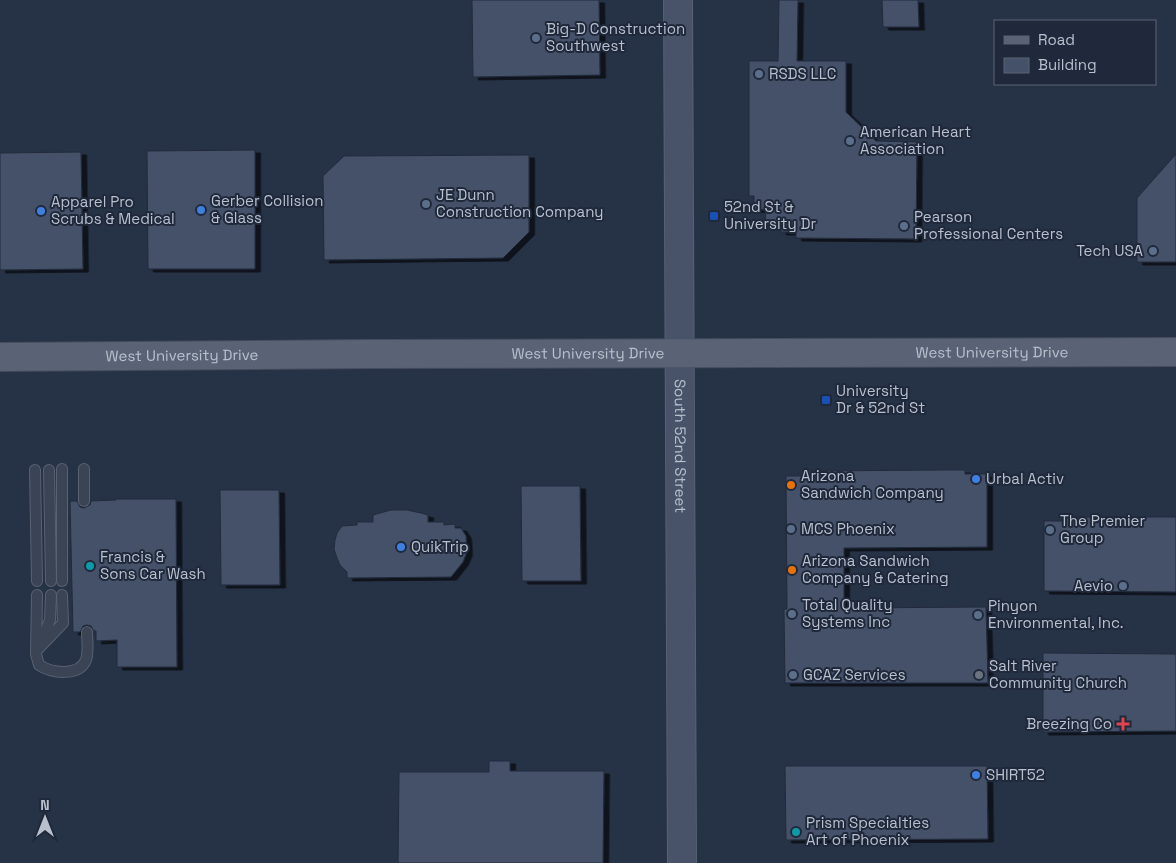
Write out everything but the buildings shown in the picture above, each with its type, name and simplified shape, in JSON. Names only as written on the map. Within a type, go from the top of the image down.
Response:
[{"type":"main road","name":"South 52nd Street","points":[[678,0],[682,863]]},
{"type":"main road","name":"West University Drive","points":[[0,357],[1176,352]]},
{"type":"lane","points":[[62,469],[62,580]]},
{"type":"lane","points":[[84,469],[84,501]]},
{"type":"lane","points":[[35,470],[37,581]]},
{"type":"lane","points":[[49,470],[50,580]]},
{"type":"lane","points":[[37,595],[36,651],[37,661],[43,668],[60,672],[77,669],[83,665],[87,653],[87,632]]},
{"type":"lane","points":[[36,651],[50,620],[51,595]]},
{"type":"lane","points":[[36,651],[63,622],[62,595]]},
{"type":"place","name":"Big-D Construction Southwest","points":[[536,38]]},
{"type":"place","name":"RSDS LLC","points":[[759,74]]},
{"type":"place","name":"American Heart Association","points":[[850,141]]},
{"type":"place","name":"JE Dunn Construction Company","points":[[426,204]]},
{"type":"place","name":"Gerber Collision & Glass","points":[[201,210]]},
{"type":"place","name":"Apparel Pro Scrubs & Medical","points":[[41,211]]},
{"type":"place","name":"52nd St & University Dr","points":[[714,216]]},
{"type":"place","name":"Pearson Professional Centers","points":[[904,226]]},
{"type":"place","name":"Tech USA","points":[[1153,251]]},
{"type":"place","name":"University Dr & 52nd St","points":[[826,400]]},
{"type":"place","name":"Urbal Activ","points":[[976,479]]},
{"type":"place","name":"Arizona Sandwich Company","points":[[791,485]]},
{"type":"place","name":"MCS Phoenix","points":[[791,529]]},
{"type":"place","name":"The Premier Group","points":[[1050,530]]},
{"type":"place","name":"QuikTrip","points":[[401,547]]},
{"type":"place","name":"Francis & Sons Car Wash","points":[[90,566]]},
{"type":"place","name":"Arizona Sandwich Company & Catering","points":[[792,570]]},
{"type":"place","name":"Aevio","points":[[1123,586]]},
{"type":"place","name":"Total Quality Systems Inc","points":[[792,614]]},
{"type":"place","name":"Pinyon Environmental, Inc.","points":[[978,615]]},
{"type":"place","name":"GCAZ Services","points":[[793,675]]},
{"type":"place","name":"Salt River Community Church","points":[[979,675]]},
{"type":"place","name":"Breezing Co","points":[[1123,724]]},
{"type":"place","name":"SHIRT52","points":[[976,775]]},
{"type":"place","name":"Prism Specialties Art of Phoenix","points":[[796,832]]}]
